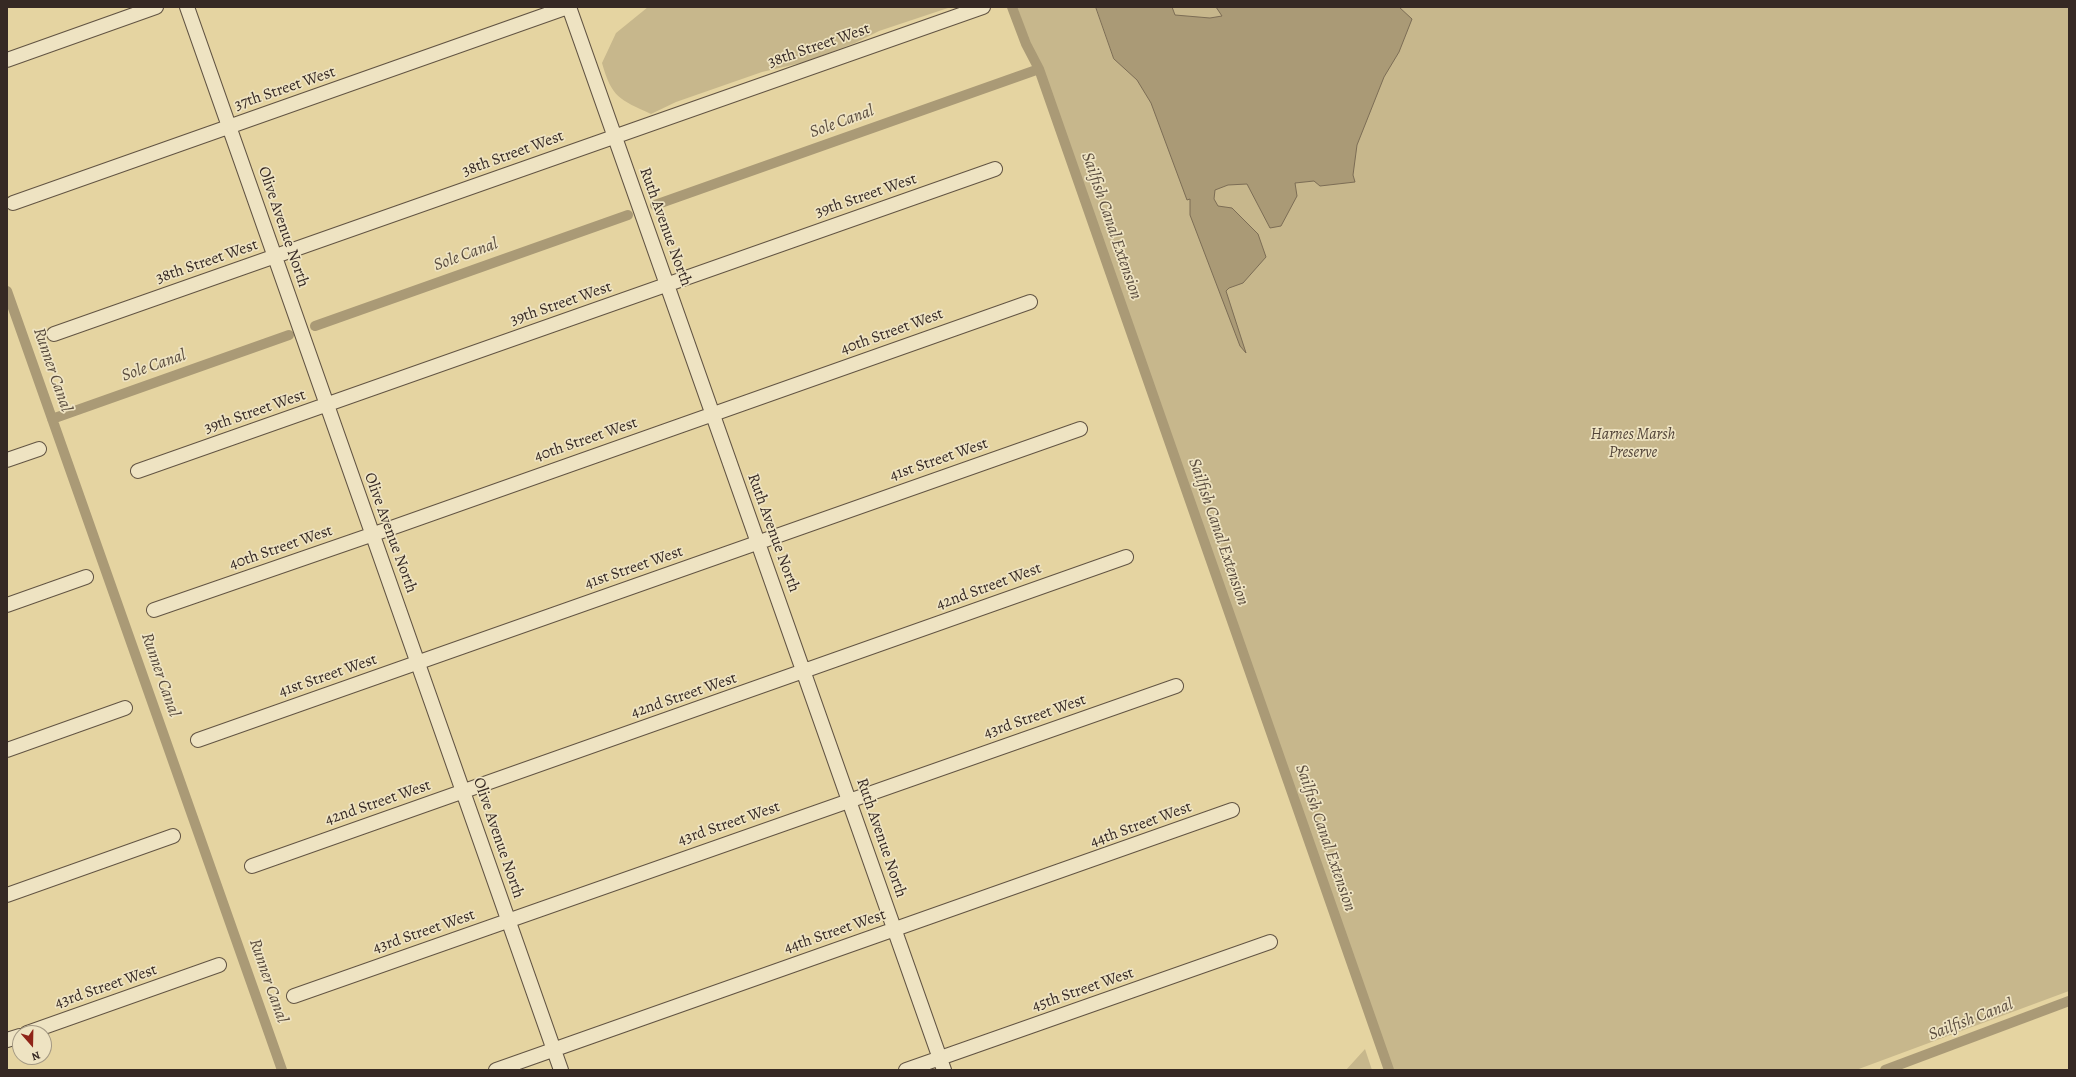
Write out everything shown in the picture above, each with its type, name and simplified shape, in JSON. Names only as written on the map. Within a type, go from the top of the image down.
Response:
[{"type":"street","points":[[7,60],[156,7]]},
{"type":"street","name":"Olive Avenue North","points":[[187,7],[328,404],[561,1070]]},
{"type":"street","name":"37th Street West","points":[[13,203],[569,7]]},
{"type":"street","name":"Ruth Avenue North","points":[[569,7],[943,1064]]},
{"type":"street","name":"38th Street West","points":[[54,334],[614,135],[983,7]]},
{"type":"street","name":"39th Street West","points":[[138,471],[995,169]]},
{"type":"street","name":"40th Street West","points":[[154,610],[1030,302]]},
{"type":"street","name":"41st Street West","points":[[198,740],[1080,429]]},
{"type":"street","points":[[7,460],[39,449]]},
{"type":"street","name":"42nd Street West","points":[[252,866],[1126,557]]},
{"type":"street","points":[[7,605],[86,577]]},
{"type":"street","name":"43rd Street West","points":[[294,996],[1176,686]]},
{"type":"street","points":[[7,750],[125,708]]},
{"type":"street","name":"44th Street West","points":[[496,1070],[895,929],[911,925],[1232,810]]},
{"type":"street","points":[[7,895],[173,836]]},
{"type":"street","name":"45th Street West","points":[[906,1070],[943,1064],[1270,942]]},
{"type":"street","name":"43rd Street West","points":[[50,1025],[219,965]]},
{"type":"green space","points":[[648,7],[951,7],[879,31],[855,43],[805,62],[762,72],[676,102],[651,114],[631,105],[613,91],[602,63],[616,33]]},
{"type":"green space","name":"Harnes Marsh Preserve","points":[[1017,7],[2069,7],[2069,991],[1856,1070],[1392,1070]]},
{"type":"green space","points":[[1365,1049],[1372,1070],[1346,1070]]},
{"type":"shaded area","points":[[1096,7],[1172,7],[1175,15],[1210,18],[1222,16],[1216,7],[1399,7],[1412,19],[1399,52],[1384,77],[1357,145],[1353,175],[1355,182],[1320,186],[1314,181],[1295,183],[1297,196],[1281,226],[1270,228],[1247,184],[1228,185],[1215,190],[1214,199],[1218,206],[1232,208],[1258,234],[1266,257],[1243,283],[1229,288],[1226,291],[1246,353],[1240,346],[1190,215],[1190,199],[1187,200],[1151,103],[1137,80],[1114,59]]},
{"type":"waterway","name":"Sailfish Canal Extension","points":[[1012,7],[1026,44],[1039,69],[1389,1070]]},
{"type":"waterway","name":"Sole Canal","points":[[655,205],[1039,69]]},
{"type":"waterway","name":"Sole Canal","points":[[315,326],[628,215]]},
{"type":"waterway","name":"Runner Canal","points":[[7,291],[282,1070]]},
{"type":"waterway","name":"Sole Canal","points":[[52,419],[289,335]]},
{"type":"waterway","name":"Sailfish Canal","points":[[1885,1070],[2069,1001]]}]
